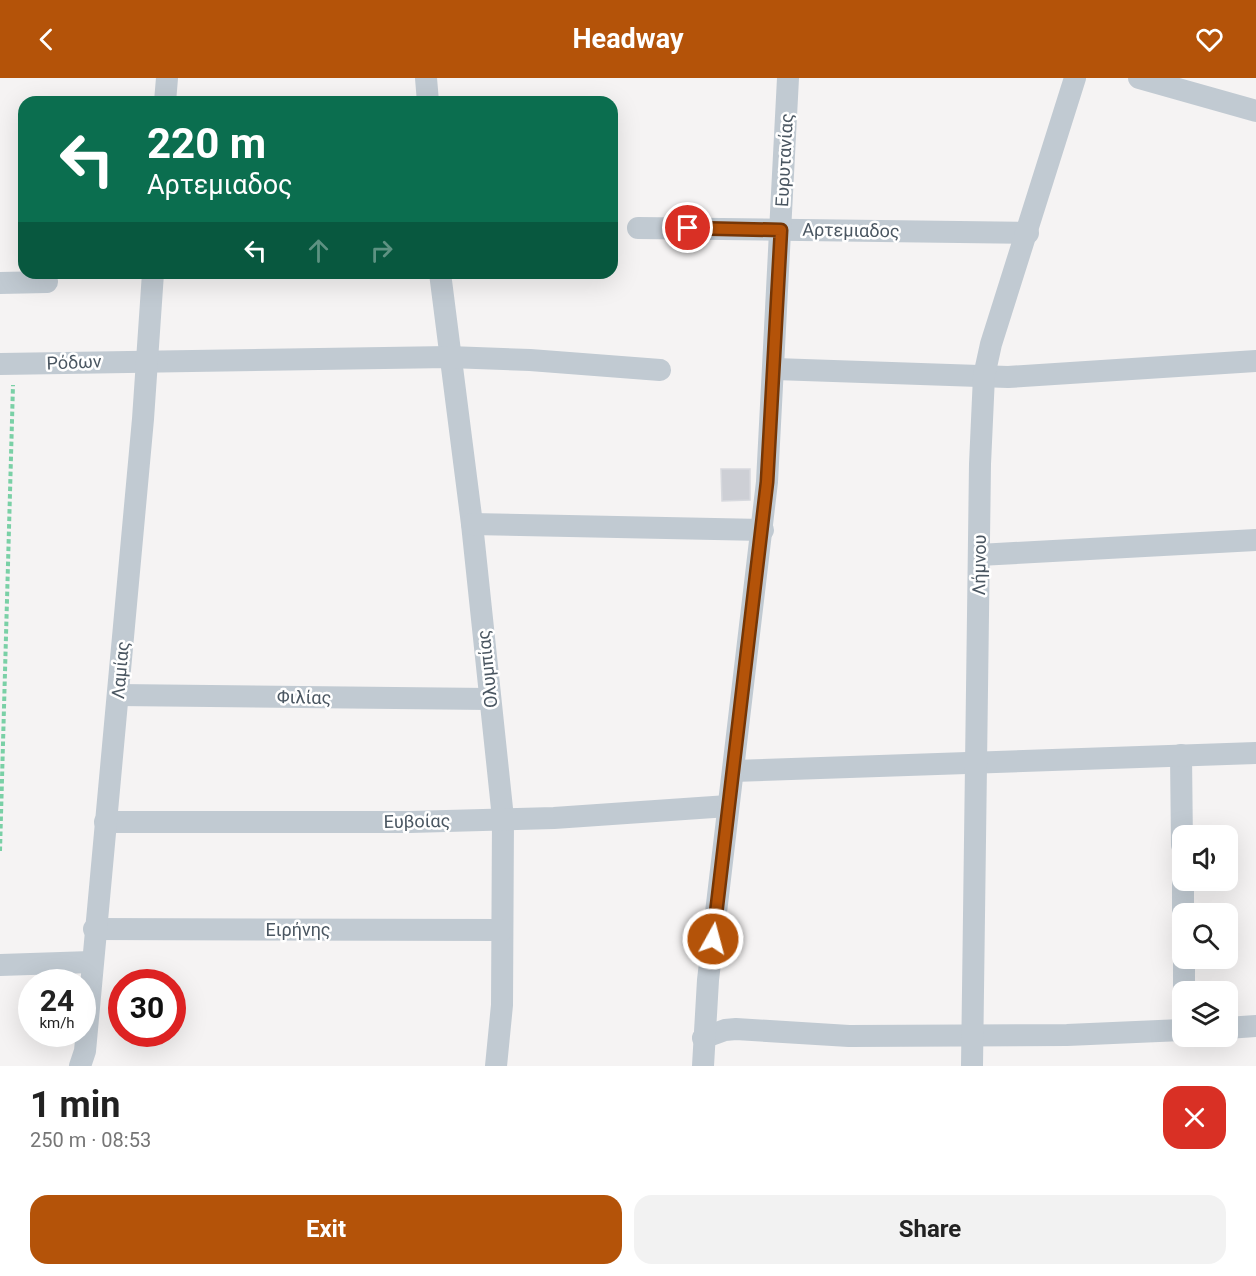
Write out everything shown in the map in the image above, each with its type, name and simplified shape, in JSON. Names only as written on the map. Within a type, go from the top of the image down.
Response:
[{"type":"street","points":[[165,96],[166,78]]},
{"type":"street","points":[[426,78],[428,96]]},
{"type":"street","name":"Ευρυτανίας","points":[[703,1066],[703,1038],[763,530],[775,369],[788,78]]},
{"type":"street","name":"Λήμνου","points":[[972,1066],[975,761],[984,376],[991,344],[1028,233],[1075,78]]},
{"type":"street","points":[[1139,78],[1256,111]]},
{"type":"street","name":"Αρτεμιαδος","points":[[638,228],[1028,233]]},
{"type":"street","name":"Λαμίας","points":[[80,1066],[85,1051],[94,929],[118,695],[148,360],[153,279]]},
{"type":"street","name":"Ολυμπίας","points":[[441,279],[472,524],[502,818],[502,1005],[496,1066]]},
{"type":"street","points":[[0,283],[47,282]]},
{"type":"street","name":"Ρόδων","points":[[7,364],[449,357],[530,360],[660,370]]},
{"type":"street","points":[[775,369],[984,376],[1256,361]]},
{"type":"street","points":[[472,524],[763,530]]},
{"type":"street","points":[[980,555],[1256,540]]},
{"type":"street","name":"Φιλίας","points":[[118,695],[489,699]]},
{"type":"street","points":[[733,771],[1256,753]]},
{"type":"street","points":[[1181,755],[1182,825]]},
{"type":"street","name":"Ευβοίας","points":[[105,822],[410,822],[554,818],[729,806]]},
{"type":"street","name":"Ειρήνης","points":[[94,929],[502,930]]},
{"type":"street","points":[[0,965],[91,962]]},
{"type":"street","points":[[1238,1027],[1256,1026]]},
{"type":"street","points":[[703,1038],[718,1032],[736,1029],[849,1036],[972,1036],[1172,1030]]},
{"type":"path","points":[[0,851],[7,364]]},
{"type":"building","points":[[721,469],[750,469],[750,500],[722,501]]},
{"type":"route","points":[[688,228],[781,230],[775,369],[763,530],[713,939]]}]
